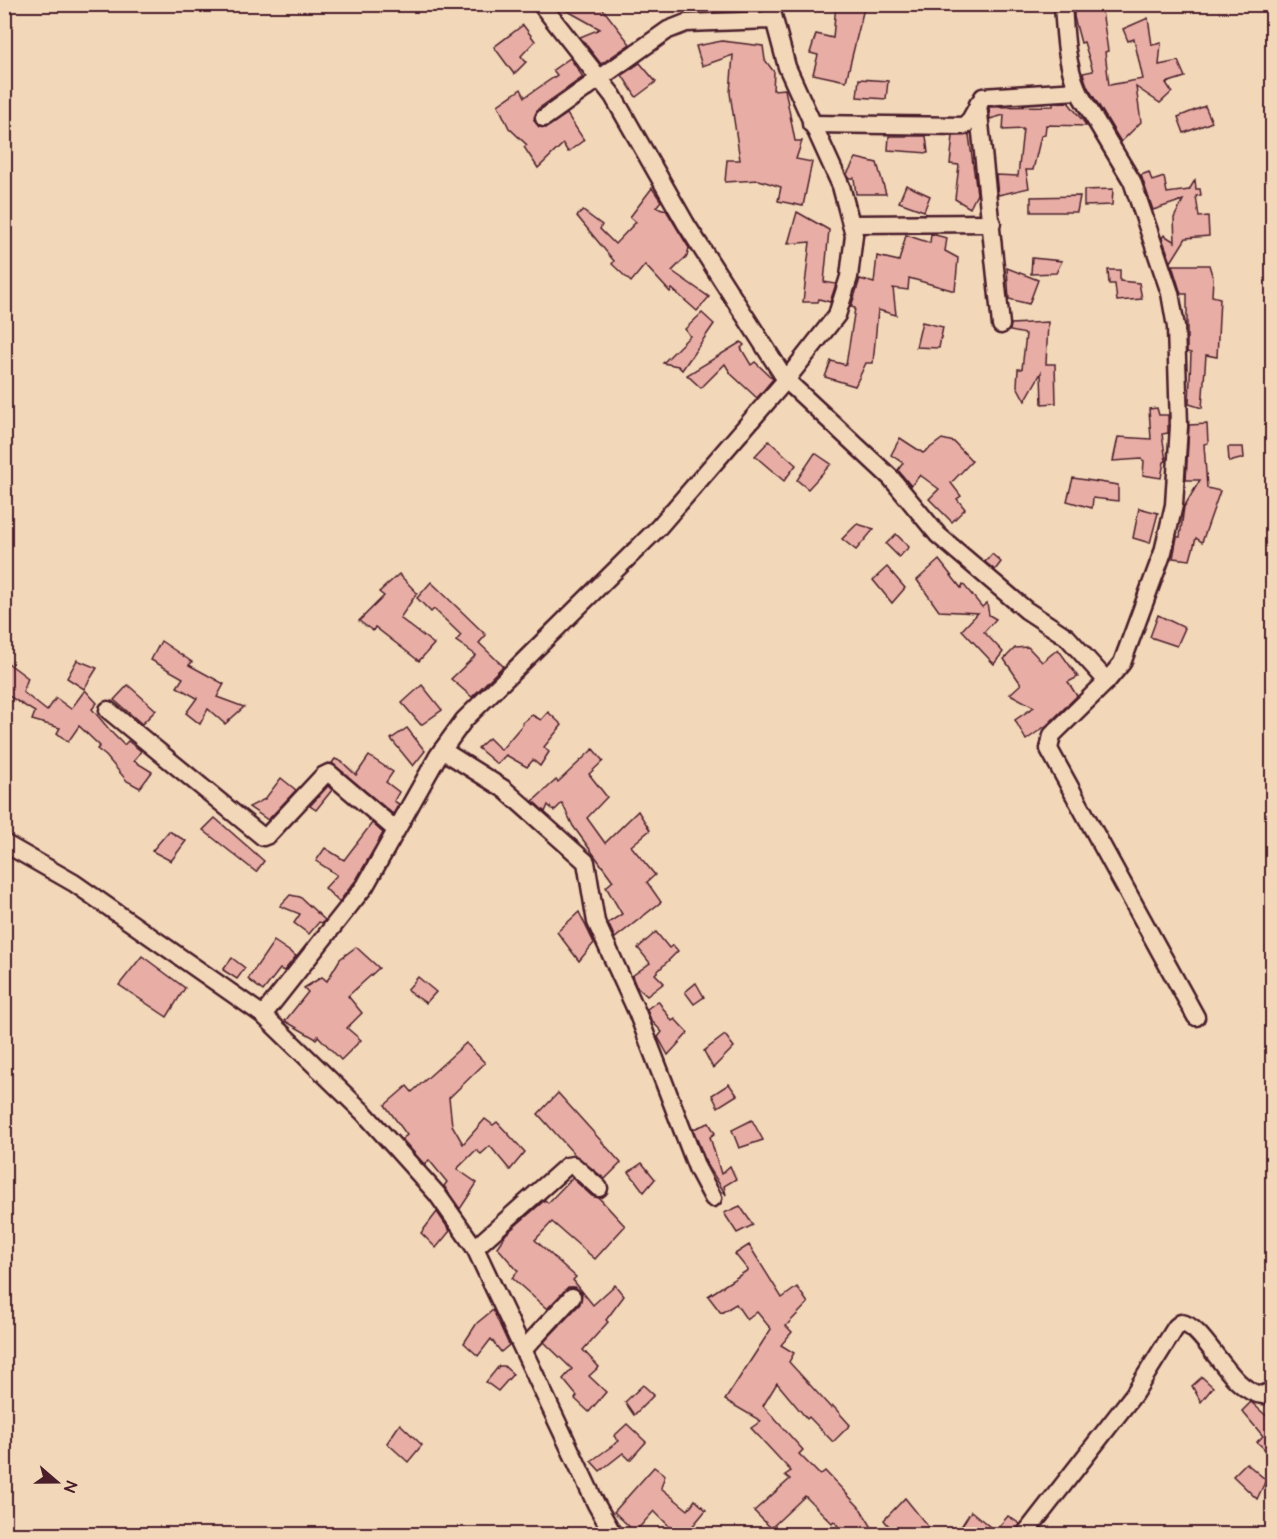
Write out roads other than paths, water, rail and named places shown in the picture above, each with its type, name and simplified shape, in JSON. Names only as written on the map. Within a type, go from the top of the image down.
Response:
[{"type":"street","points":[[541,4],[600,79],[631,125],[686,224],[786,380],[891,478],[942,538],[1026,609],[1067,637],[1107,681]]},
{"type":"street","points":[[1064,4],[1067,56],[1078,91],[1122,160],[1132,181],[1170,294],[1176,327],[1179,426],[1177,484],[1170,530],[1122,663],[1097,693],[1052,735],[1049,749],[1197,1017]]},
{"type":"street","points":[[263,1015],[358,896],[442,750],[477,705],[658,528],[786,380],[837,315],[849,277],[854,234],[841,186],[787,67],[771,12],[686,23],[668,30],[544,118]]},
{"type":"street","points":[[811,124],[964,126],[970,120],[982,97],[1078,91]]},
{"type":"street","points":[[978,103],[1001,325]]},
{"type":"street","points":[[851,224],[992,223]]},
{"type":"street","points":[[108,710],[263,837],[268,836],[323,776],[329,773],[396,830]]},
{"type":"street","points":[[442,750],[504,789],[586,862],[596,922],[637,1012],[697,1168],[713,1197]]},
{"type":"street","points":[[4,843],[74,883],[213,977],[263,1015],[393,1145],[446,1205],[475,1248],[596,1504],[613,1534]]},
{"type":"street","points":[[475,1248],[567,1166],[573,1165],[580,1168],[599,1188]]},
{"type":"street","points":[[524,1349],[572,1297]]},
{"type":"street","points":[[1026,1534],[1134,1395],[1176,1327],[1181,1323],[1192,1327],[1233,1376],[1254,1393],[1263,1395],[1272,1390]]}]
